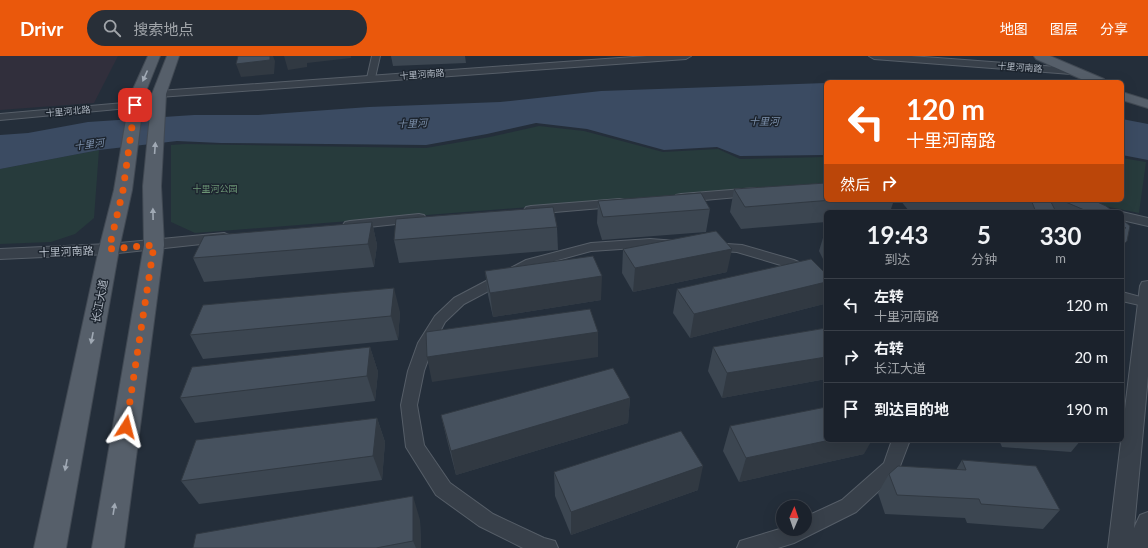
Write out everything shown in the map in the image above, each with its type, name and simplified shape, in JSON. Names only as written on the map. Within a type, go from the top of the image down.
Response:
[{"type":"main road","name":"长江大道","points":[[50,548],[109,249],[123,190],[136,101],[154,56]]},
{"type":"main road","points":[[108,548],[154,245],[152,186],[159,94],[173,56]]},
{"type":"main road","points":[[1028,56],[1081,80]]},
{"type":"main road","points":[[1040,56],[1093,80]]},
{"type":"main road","points":[[1124,93],[1148,99]]},
{"type":"main road","points":[[1124,97],[1148,104]]},
{"type":"street","points":[[371,78],[376,56]]},
{"type":"street","name":"十里河南路","points":[[159,94],[686,56]]},
{"type":"street","name":"十里河南路","points":[[874,56],[1071,71]]},
{"type":"street","name":"十里河北路","points":[[0,117],[136,101]]},
{"type":"street","points":[[669,199],[771,191]]},
{"type":"street","points":[[520,210],[630,202]]},
{"type":"street","points":[[1124,216],[1148,222]]},
{"type":"street","points":[[340,226],[434,217]]},
{"type":"street","name":"十里河南路","points":[[0,254],[109,249],[239,236]]},
{"type":"street","points":[[548,548],[542,547],[486,520],[443,489],[415,447],[409,405],[416,371],[426,343],[440,319],[460,301],[531,263],[591,248],[650,243],[738,248],[789,263],[824,278]]},
{"type":"street","points":[[1120,548],[1147,295],[1124,296]]},
{"type":"street","points":[[812,524],[849,506],[891,468],[899,442]]},
{"type":"street","points":[[1138,548],[1148,523]]},
{"type":"street","points":[[747,548],[787,536]]},
{"type":"shaded area","points":[[0,56],[118,56],[94,103],[0,110]]},
{"type":"green space","name":"十里河公园","points":[[539,126],[584,131],[663,152],[718,149],[740,159],[824,157],[824,184],[195,233],[171,222],[171,145],[426,148],[490,137]]},
{"type":"green space","points":[[99,150],[94,218],[75,234],[51,242],[0,244],[0,169]]},
{"type":"green space","points":[[1124,158],[1146,162],[1139,213],[1084,202],[1124,202]]},
{"type":"water","name":"十里河","points":[[824,83],[824,155],[740,156],[717,147],[664,150],[587,129],[536,123],[426,145],[221,143],[177,141],[99,150],[0,169],[0,135],[28,133],[88,122],[194,115],[258,115],[369,107],[500,102],[601,91]]},
{"type":"water","points":[[1124,119],[1148,124],[1148,160],[1124,155]]},
{"type":"building","points":[[238,56],[270,56],[270,60],[236,64]]},
{"type":"building","points":[[824,183],[824,201],[745,207],[734,189]]},
{"type":"building","points":[[701,193],[710,209],[603,217],[598,201]]},
{"type":"building","points":[[1032,202],[1051,202],[1055,210],[1035,210]]},
{"type":"building","points":[[1066,202],[1097,202],[1111,210],[1084,210]]},
{"type":"building","points":[[553,207],[557,227],[394,240],[396,219]]},
{"type":"building","points":[[1124,221],[1130,226],[1127,241],[1124,244],[1124,228],[1126,228],[1124,227]]},
{"type":"building","points":[[372,222],[368,244],[193,258],[204,236]]},
{"type":"building","points":[[716,231],[732,249],[635,268],[623,249]]},
{"type":"building","points":[[593,256],[602,276],[490,293],[485,271]]},
{"type":"building","points":[[811,259],[824,272],[824,282],[694,314],[677,289]]},
{"type":"building","points":[[394,288],[391,316],[190,335],[203,305]]},
{"type":"building","points":[[590,309],[598,332],[427,357],[426,332]]},
{"type":"building","points":[[824,328],[824,357],[727,373],[713,347]]},
{"type":"building","points":[[370,347],[367,376],[180,398],[192,367]]},
{"type":"building","points":[[613,368],[630,398],[451,451],[441,415]]},
{"type":"building","points":[[824,407],[824,441],[746,458],[730,426]]},
{"type":"building","points":[[377,418],[373,456],[181,481],[196,440]]},
{"type":"building","points":[[681,431],[703,466],[571,512],[554,472]]},
{"type":"building","points":[[962,460],[1036,466],[1060,510],[981,504],[979,499],[897,495],[889,474],[898,466],[966,470]]},
{"type":"building","points":[[413,496],[413,541],[376,548],[193,548],[196,534]]},
{"type":"route","points":[[126,427],[154,245],[109,249],[123,190],[135,105]]}]
